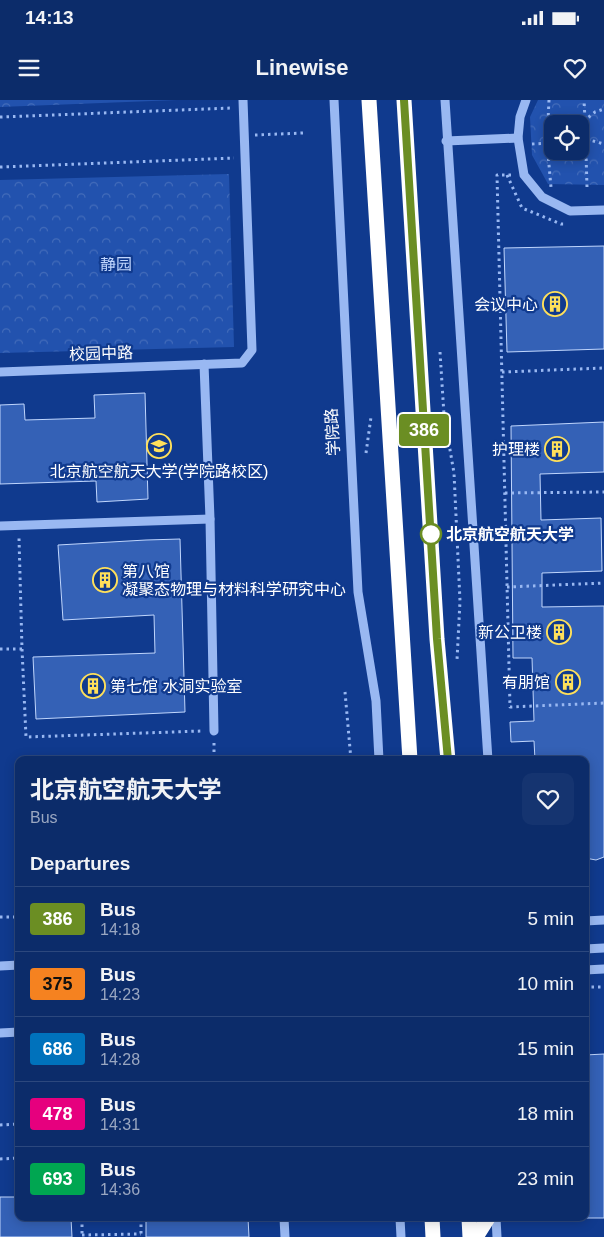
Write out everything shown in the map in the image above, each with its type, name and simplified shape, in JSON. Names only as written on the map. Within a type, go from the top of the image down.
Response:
[{"type":"highway","points":[[369,100],[410,756]]},
{"type":"highway","points":[[404,100],[437,639],[449,756]]},
{"type":"highway","points":[[432,1221],[433,1237]]},
{"type":"highway","points":[[469,1221],[470,1237]]},
{"type":"highway","points":[[476,1237],[486,1221]]},
{"type":"street","name":"学院路","points":[[334,100],[358,592],[376,701],[379,756]]},
{"type":"street","points":[[445,100],[446,141],[488,756]]},
{"type":"street","points":[[526,100],[520,117],[518,138],[524,175],[542,197],[570,212],[604,210]]},
{"type":"street","points":[[243,104],[246,158]]},
{"type":"street","points":[[446,141],[518,138]]},
{"type":"street","name":"校园中路","points":[[0,372],[242,363],[252,350],[246,158]]},
{"type":"street","points":[[204,364],[210,519],[214,731]]},
{"type":"street","points":[[0,526],[210,519]]},
{"type":"street","points":[[589,921],[604,920]]},
{"type":"street","points":[[589,949],[604,948]]},
{"type":"street","points":[[0,966],[15,965]]},
{"type":"street","points":[[589,970],[604,970]]},
{"type":"street","points":[[0,1033],[15,1032]]},
{"type":"street","points":[[284,1221],[285,1237]]},
{"type":"street","points":[[400,1221],[401,1237]]},
{"type":"street","points":[[496,1221],[497,1237]]},
{"type":"path","points":[[548,115],[549,100]]},
{"type":"path","points":[[584,100],[585,115]]},
{"type":"path","points":[[0,117],[243,104]]},
{"type":"path","points":[[589,117],[604,109]]},
{"type":"path","points":[[244,135],[303,133]]},
{"type":"path","points":[[589,140],[604,144]]},
{"type":"path","points":[[529,144],[544,143]]},
{"type":"path","points":[[0,167],[246,158]]},
{"type":"path","points":[[549,160],[551,188]]},
{"type":"path","points":[[586,160],[587,187]]},
{"type":"path","points":[[524,175],[497,175],[510,706],[604,703]]},
{"type":"path","points":[[440,352],[444,415],[454,473],[460,601],[457,665]]},
{"type":"path","points":[[502,372],[604,368]]},
{"type":"path","points":[[366,462],[372,410]]},
{"type":"path","points":[[505,493],[604,492]]},
{"type":"path","points":[[18,525],[26,737],[214,731]]},
{"type":"path","points":[[507,587],[604,584]]},
{"type":"path","points":[[0,649],[22,649]]},
{"type":"path","points":[[345,692],[351,756]]},
{"type":"path","points":[[0,917],[15,916]]},
{"type":"path","points":[[589,987],[604,987]]},
{"type":"path","points":[[0,1125],[15,1124]]},
{"type":"path","points":[[0,1159],[15,1158]]},
{"type":"path","points":[[82,1221],[82,1236],[141,1236],[141,1221]]},
{"type":"green space","points":[[0,100],[177,100],[0,107]]},
{"type":"green space","points":[[538,100],[604,100],[604,185],[548,184],[532,155],[530,117]]},
{"type":"green space","name":"静园","points":[[229,174],[234,347],[0,353],[0,180]]},
{"type":"building","name":"会议中心","points":[[604,246],[604,349],[507,352],[504,248]]},
{"type":"building","points":[[145,393],[148,499],[97,502],[96,481],[0,484],[0,405],[24,404],[25,420],[95,418],[94,395]]},
{"type":"building","points":[[604,422],[604,472],[540,474],[541,520],[601,518],[602,571],[542,573],[542,607],[604,606],[604,857],[596,860],[589,859],[589,756],[535,756],[534,741],[511,742],[510,722],[534,721],[532,658],[513,658],[511,426]]},
{"type":"building","points":[[180,539],[185,712],[36,719],[33,657],[155,653],[154,615],[63,620],[58,545]]},
{"type":"building","points":[[604,1054],[604,1218],[589,1218],[589,1055]]},
{"type":"building","points":[[0,1197],[15,1197],[15,1221],[71,1221],[72,1237],[0,1237]]},
{"type":"building","points":[[146,1221],[248,1221],[249,1237],[146,1237]]},
{"type":"bus line","name":"386","points":[[404,100],[437,639],[448,756]]},
{"type":"place","name":"会议中心","points":[[555,304]]},
{"type":"place","name":"北京航空航天大学(学院路校区)","points":[[159,446]]},
{"type":"place","name":"护理楼","points":[[557,449]]},
{"type":"place","name":"北京航空航天大学","points":[[431,534]]},
{"type":"place","name":"第八馆 凝聚态物理与材料科学研究中心","points":[[105,580]]},
{"type":"place","name":"新公卫楼","points":[[559,632]]},
{"type":"place","name":"有朋馆","points":[[568,682]]},
{"type":"place","name":"第七馆 水洞实验室","points":[[93,686]]}]
